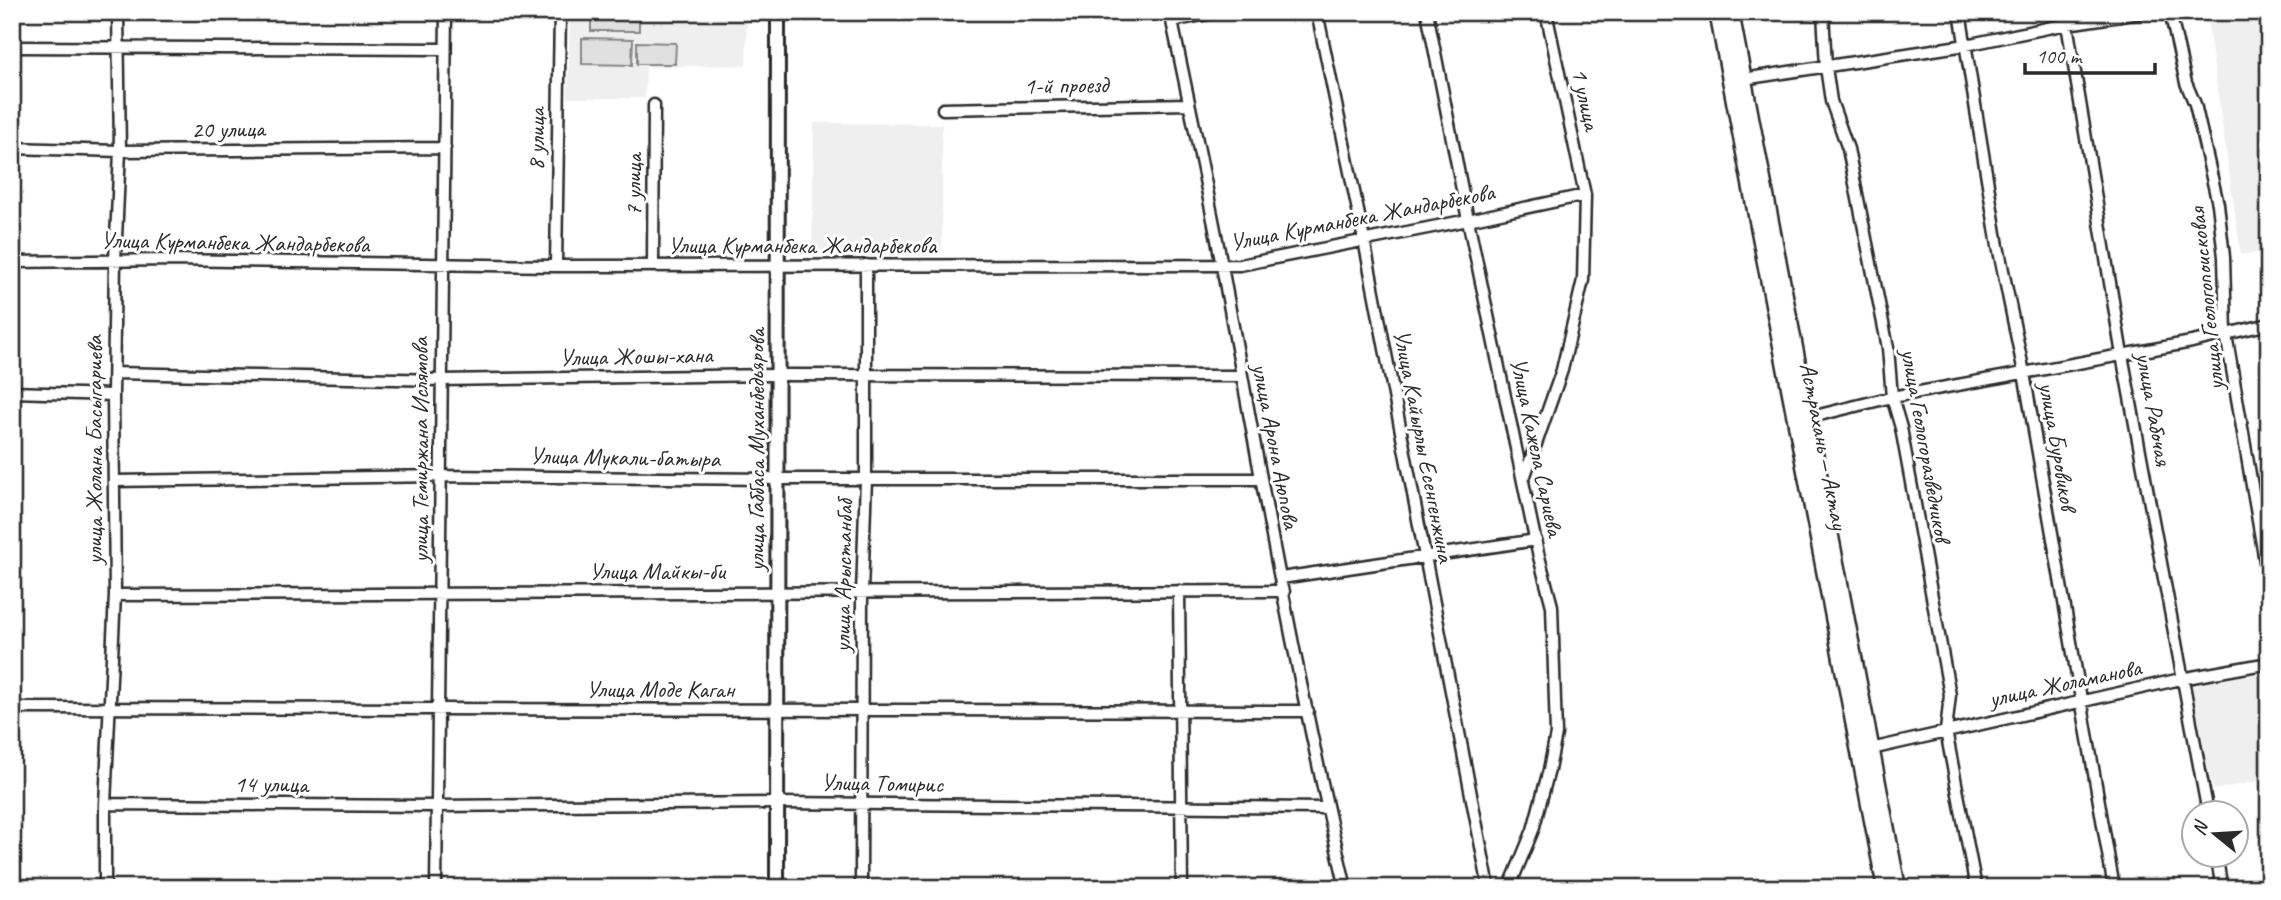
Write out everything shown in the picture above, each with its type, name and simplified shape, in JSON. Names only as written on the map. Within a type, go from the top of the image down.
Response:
[{"type":"highway","name":"Астрахань — Актау","points":[[1718,12],[1802,419]]},
{"type":"highway","name":"Астрахань — Актау","points":[[1730,12],[1886,888]]},
{"type":"highway","name":"Астрахань — Актау","points":[[1827,551],[1871,749],[1897,888]]},
{"type":"street","name":"улица Жолана Басыгариева","points":[[104,888],[105,804],[115,595],[113,395],[120,151],[118,12]]},
{"type":"street","name":"улица Темиржана Ислямова","points":[[436,888],[446,12]]},
{"type":"street","name":"8 улица","points":[[556,266],[560,12]]},
{"type":"street","name":"улица Габбаса Муханбедьярова","points":[[777,888],[778,12]]},
{"type":"street","points":[[1171,17],[1218,12]]},
{"type":"street","name":"Улица Кайырлы Есенгенжина","points":[[1317,12],[1364,240],[1489,888]]},
{"type":"street","name":"Улица Кажела Сариева","points":[[1427,12],[1468,220],[1552,606],[1556,734],[1532,830],[1509,888]]},
{"type":"street","name":"1 улица","points":[[1523,481],[1562,370],[1583,280],[1585,195],[1546,12]]},
{"type":"street","name":"улица Геологоразведчиков","points":[[1823,12],[1831,101],[1848,149],[1888,348],[1892,397],[1901,428],[1951,695],[1946,731],[1976,888]]},
{"type":"street","name":"улица Буровиков","points":[[1960,12],[1998,246],[2024,373],[2114,888]]},
{"type":"street","name":"улица Рабочая","points":[[2065,12],[2122,355],[2205,799]]},
{"type":"street","points":[[1743,79],[1966,45],[2067,24],[2147,12]]},
{"type":"street","name":"улица Геологопоисковая","points":[[2170,12],[2218,204],[2224,257],[2226,334],[2269,585]]},
{"type":"street","name":"улица Арона Аюпова","points":[[1171,17],[1222,265],[1283,591],[1346,888]]},
{"type":"street","points":[[12,47],[445,49]]},
{"type":"street","name":"1-й проезд","points":[[943,109],[1189,104]]},
{"type":"street","name":"7 улица","points":[[653,265],[654,105]]},
{"type":"street","name":"20 улица","points":[[12,148],[120,151],[445,148]]},
{"type":"street","name":"Улица Курманбека Жандарбекова","points":[[12,262],[115,260],[442,266],[1240,265],[1585,195]]},
{"type":"street","name":"улица Арыстанбаб","points":[[860,888],[866,265]]},
{"type":"street","points":[[1802,419],[1892,397],[2122,355],[2269,324]]},
{"type":"street","name":"Улица Жошы-хана","points":[[115,373],[441,380],[777,375],[1241,376]]},
{"type":"street","points":[[12,392],[113,395]]},
{"type":"street","name":"Улица Мукали-батыра","points":[[114,481],[440,476],[1261,479]]},
{"type":"street","points":[[1281,578],[1536,540]]},
{"type":"street","points":[[1179,591],[1182,888]]},
{"type":"street","name":"Улица Майкы-би","points":[[115,595],[1283,591]]},
{"type":"street","name":"улица Жоламанова","points":[[1871,749],[2181,679],[2269,663]]},
{"type":"street","name":"Улица Моде Каган","points":[[12,708],[1308,712]]},
{"type":"street","name":"Улица Томирис","points":[[437,806],[777,803],[1327,808]]},
{"type":"street","name":"14 улица","points":[[105,804],[437,806]]},
{"type":"street","points":[[2219,869],[2222,888]]},
{"type":"shaded area","points":[[570,12],[747,12],[746,65],[646,67],[645,98],[568,98]]},
{"type":"shaded area","points":[[591,12],[639,12],[639,31],[591,31]]},
{"type":"shaded area","points":[[2206,12],[2269,12],[2269,251],[2241,255]]},
{"type":"shaded area","points":[[582,38],[633,39],[632,65],[582,64]]},
{"type":"shaded area","points":[[637,42],[676,43],[675,64],[637,64]]},
{"type":"shaded area","points":[[814,123],[942,124],[942,252],[812,250]]},
{"type":"shaded area","points":[[2269,671],[2269,799],[2263,780],[2213,790],[2191,686]]}]
